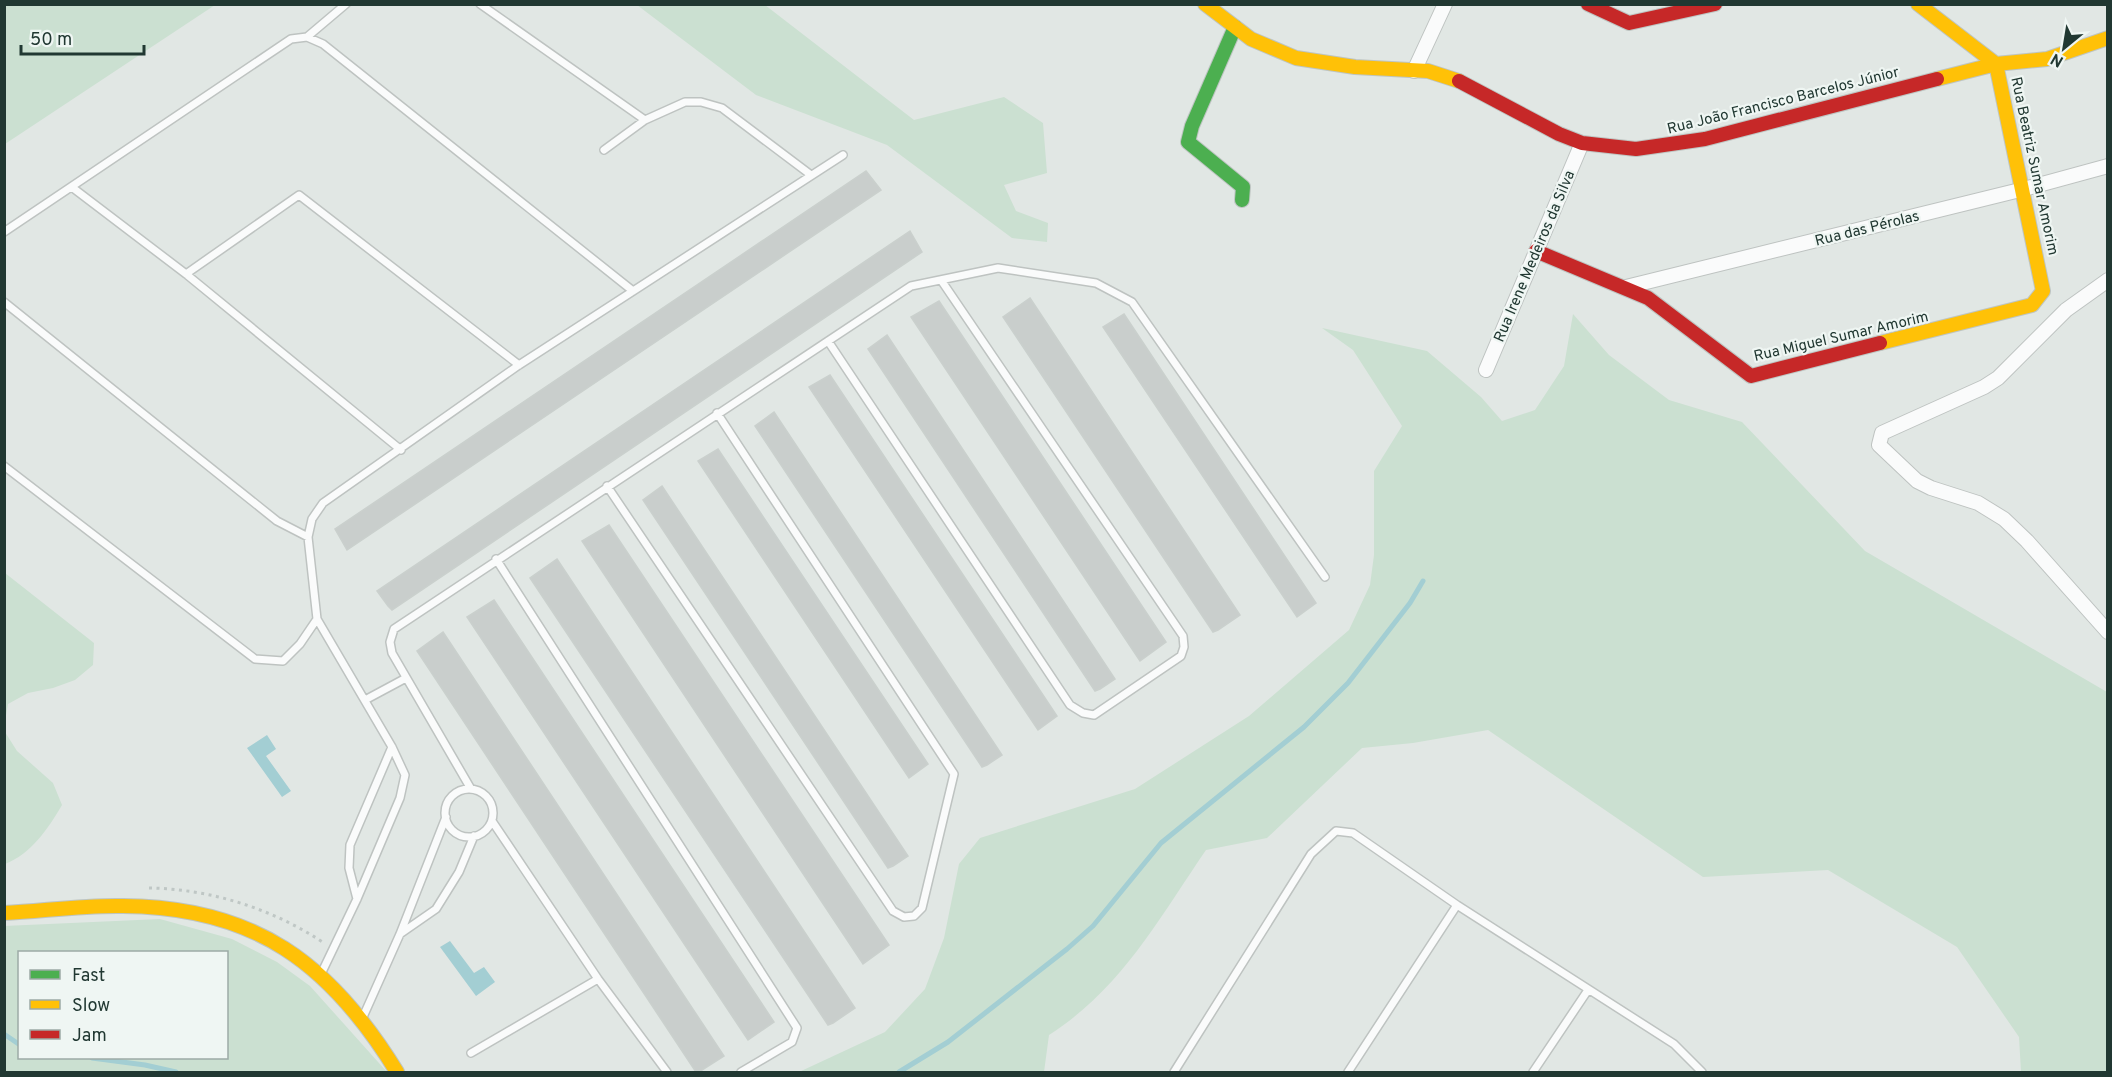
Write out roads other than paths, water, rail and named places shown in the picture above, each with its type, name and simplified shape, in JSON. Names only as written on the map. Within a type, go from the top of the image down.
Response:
[{"type":"street","name":"Rua João Francisco Barcelos Júnior","points":[[1205,4],[1251,39],[1296,58],[1320,64],[1428,71],[1457,80],[1559,134],[1582,142],[1636,149],[1685,143],[1996,64],[2047,59],[2108,38]]},
{"type":"street","points":[[1414,70],[1445,4]]},
{"type":"street","points":[[1588,4],[1629,22],[1642,22],[1715,4]]},
{"type":"street","name":"Rua Beatriz Sumar Amorim","points":[[1918,4],[1996,64],[2042,281],[2043,291],[2039,299]]},
{"type":"street","points":[[1235,27],[1192,126],[1188,142],[1243,187],[1242,200]]},
{"type":"street","name":"Rua Irene Medeiros da Silva","points":[[1486,370],[1582,142]]},
{"type":"street","name":"Rua das Pérolas","points":[[1626,287],[2024,189],[2108,166]]},
{"type":"street","name":"Rua Miguel Sumar Amorim","points":[[1536,252],[1626,287],[1669,313],[1751,375],[2021,310],[2039,299]]},
{"type":"street","points":[[2108,280],[2046,327],[1998,378],[1882,433],[1879,445],[1917,481],[1931,488],[1978,502],[2004,519],[2027,541],[2108,632]]},
{"type":"street","points":[[4,913],[138,906],[210,914],[263,934],[320,975],[363,1017],[397,1072]]},
{"type":"lane","points":[[307,37],[346,4]]},
{"type":"lane","points":[[480,4],[645,120]]},
{"type":"lane","points":[[4,232],[73,188],[291,39],[307,37],[323,44],[633,291]]},
{"type":"lane","points":[[604,150],[645,120],[685,102],[701,102],[722,108],[811,175]]},
{"type":"lane","points":[[320,975],[357,899],[405,775],[392,747],[317,619],[308,537],[312,519],[324,503],[519,365],[843,154]]},
{"type":"lane","points":[[73,188],[186,274],[401,450]]},
{"type":"lane","points":[[186,274],[300,195],[519,365]]},
{"type":"lane","points":[[471,789],[392,653],[390,642],[394,629],[496,559],[911,286],[998,268],[1096,284],[1132,302],[1325,577]]},
{"type":"lane","points":[[828,340],[1070,705],[1083,713],[1094,715],[1181,657],[1184,647],[1183,636],[941,280]]},
{"type":"lane","points":[[4,302],[277,521],[308,537]]},
{"type":"lane","points":[[607,486],[893,911],[904,917],[914,916],[922,908],[954,774],[717,413]]},
{"type":"lane","points":[[4,466],[255,659],[283,662],[300,644],[317,619]]},
{"type":"lane","points":[[496,559],[797,1028],[792,1042],[741,1072]]},
{"type":"lane","points":[[365,700],[406,678]]},
{"type":"lane","points":[[357,899],[349,868],[350,845],[392,747]]},
{"type":"lane","points":[[363,1017],[400,934],[446,817],[447,803],[452,796],[464,789],[478,790],[489,800],[493,814],[492,821],[482,833],[474,836],[459,834],[453,830],[446,817]]},
{"type":"lane","points":[[492,821],[598,979],[667,1072]]},
{"type":"lane","points":[[1174,1072],[1311,854],[1336,831],[1353,833],[1457,905],[1674,1044],[1702,1072]]},
{"type":"lane","points":[[400,934],[436,909],[459,872],[474,836]]},
{"type":"lane","points":[[1348,1072],[1457,905]]},
{"type":"lane","points":[[471,1053],[598,979]]},
{"type":"lane","points":[[1533,1072],[1587,990]]},
{"type":"water","points":[[267,735],[276,749],[266,756],[291,791],[282,797],[247,748]]},
{"type":"water","points":[[450,941],[474,973],[484,967],[495,982],[476,996],[440,947]]},
{"type":"waterway","points":[[899,1072],[948,1042],[1093,926],[1161,843],[1304,727],[1348,683],[1410,603],[1423,581]]},
{"type":"waterway","points":[[4,1034],[18,1044]]},
{"type":"waterway","points":[[100,1059],[176,1072]]}]
